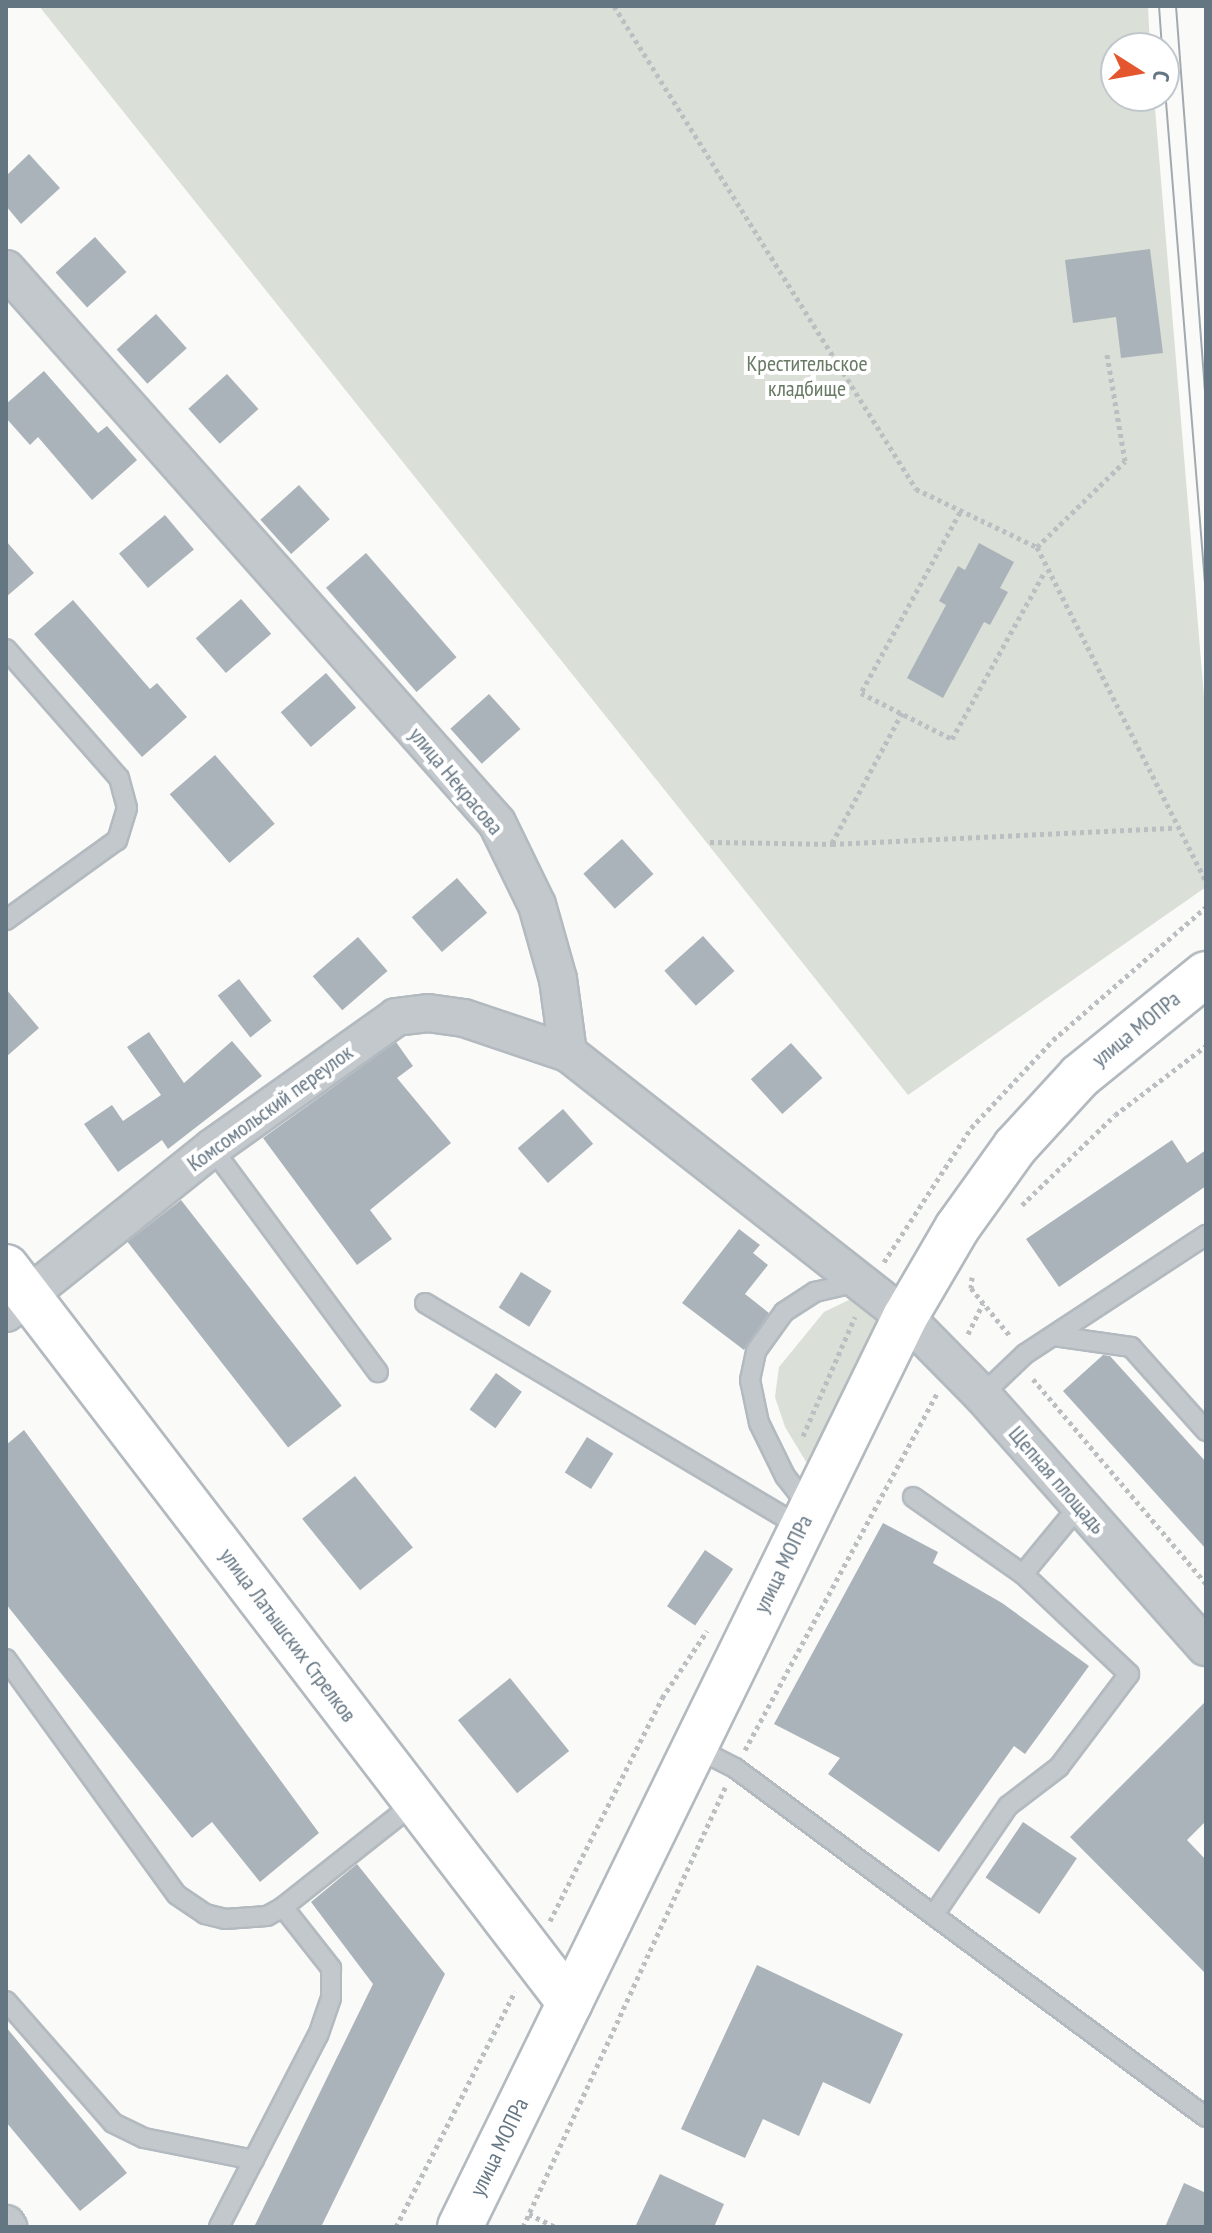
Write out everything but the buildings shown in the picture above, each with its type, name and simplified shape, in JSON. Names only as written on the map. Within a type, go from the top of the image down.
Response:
[{"type":"street","name":"улица Некрасова","points":[[6,269],[497,823],[537,905],[558,979],[568,1053]]},
{"type":"street","name":"улица МОПРа","points":[[460,2227],[694,1747],[798,1504],[957,1228],[1015,1147],[1080,1076],[1206,974]]},
{"type":"street","name":"Комсомольский переулок","points":[[13,1291],[396,1017],[428,1013],[464,1018],[568,1053]]},
{"type":"street","points":[[568,1053],[905,1317]]},
{"type":"street","name":"улица Латышских Стрелков","points":[[13,1291],[416,1802],[570,2003]]},
{"type":"street","name":"Щепная площадь","points":[[905,1317],[982,1395],[1206,1647]]},
{"type":"lane","points":[[6,649],[119,778],[127,808],[117,840],[6,920]]},
{"type":"lane","points":[[212,1148],[378,1372]]},
{"type":"lane","points":[[982,1395],[1021,1357],[1206,1235]]},
{"type":"lane","points":[[798,1504],[759,1423],[750,1380],[756,1351],[784,1312],[815,1292],[864,1284]]},
{"type":"lane","points":[[425,1303],[798,1504]]},
{"type":"lane","points":[[1054,1336],[1131,1347],[1206,1431]]},
{"type":"lane","points":[[913,1497],[1023,1574],[1129,1674],[1059,1767],[1008,1806],[935,1913]]},
{"type":"lane","points":[[1023,1574],[1079,1506]]},
{"type":"lane","points":[[6,1659],[177,1895],[205,1914],[225,1919],[267,1916],[283,1907],[416,1802]]},
{"type":"lane","points":[[694,1747],[735,1768],[935,1913],[1206,2117]]},
{"type":"lane","points":[[219,2227],[318,2035],[331,1998],[331,1968],[283,1907]]},
{"type":"lane","points":[[6,2001],[113,2123],[144,2138],[254,2160]]},
{"type":"path","points":[[614,6],[916,489],[1037,547],[1046,571],[1175,828],[1206,882]]},
{"type":"path","points":[[1037,547],[1125,461],[1107,355]]},
{"type":"path","points":[[960,512],[861,693],[952,739],[1046,571]]},
{"type":"path","points":[[832,844],[902,713]]},
{"type":"path","points":[[710,842],[832,844],[1175,828]]},
{"type":"path","points":[[798,1504],[864,1284],[971,1128],[1063,1031],[1206,907]]},
{"type":"path","points":[[1017,1209],[1115,1115],[1206,1046]]},
{"type":"path","points":[[972,1269],[971,1288],[1021,1357],[1206,1584]]},
{"type":"path","points":[[396,2227],[662,1698],[710,1625]]},
{"type":"path","points":[[529,2214],[556,2227]]},
{"type":"green space","name":"Крестительское кладбище","points":[[39,6],[1148,6],[1149,32],[1100,32],[1100,112],[1155,112],[1206,721],[1206,887],[908,1095]]},
{"type":"green space","points":[[855,1297],[881,1318],[808,1465],[785,1427],[775,1397],[779,1367],[824,1312]]},
{"type":"tram line","points":[[1159,6],[1161,32]]},
{"type":"tram line","points":[[1176,6],[1206,406]]},
{"type":"tram line","points":[[1167,112],[1206,596]]}]
